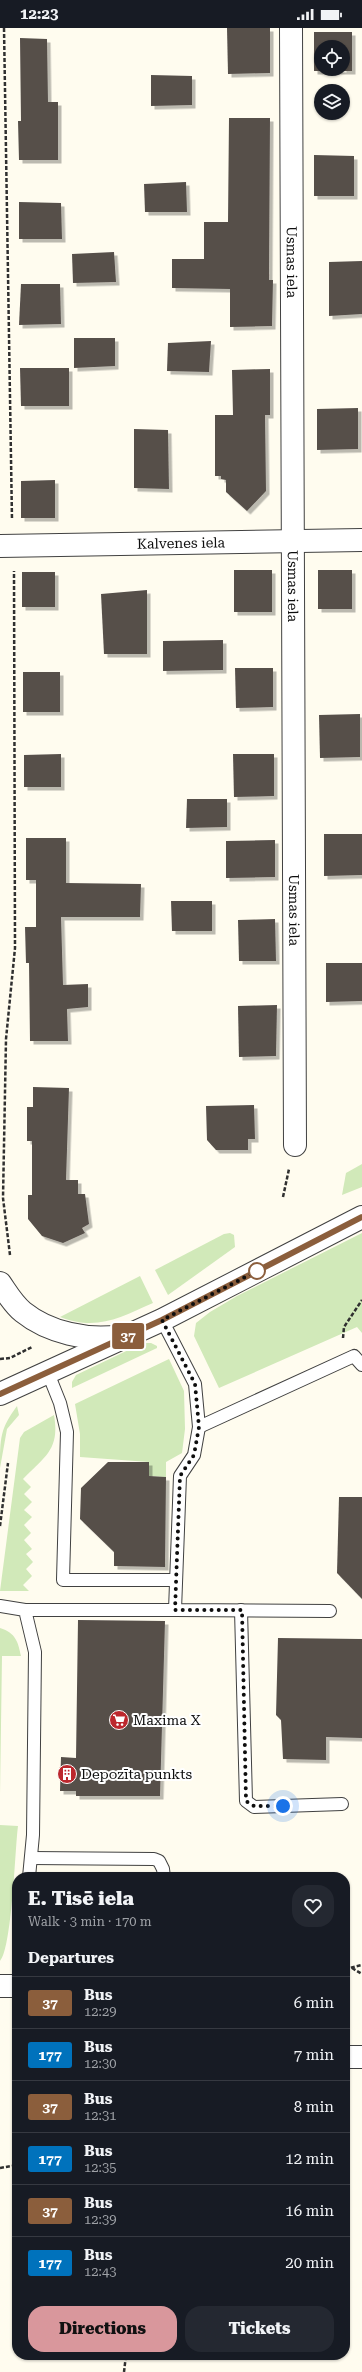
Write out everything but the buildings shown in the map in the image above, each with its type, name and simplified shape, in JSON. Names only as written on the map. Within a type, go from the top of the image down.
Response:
[{"type":"street","name":"Usmas iela","points":[[291,28],[295,1145]]},
{"type":"street","name":"Kalvenes iela","points":[[0,546],[362,540]]},
{"type":"street","points":[[0,1394],[48,1374],[162,1320],[362,1217]]},
{"type":"street","points":[[0,1283],[11,1299],[23,1312],[45,1326],[80,1336],[112,1337],[133,1334]]},
{"type":"street","points":[[0,1986],[12,1986]]},
{"type":"street","points":[[350,2057],[362,2057]]},
{"type":"lane","points":[[162,1320],[195,1384],[199,1427],[194,1455],[180,1476],[175,1610]]},
{"type":"lane","points":[[199,1427],[354,1356],[362,1365]]},
{"type":"lane","points":[[48,1374],[60,1403],[67,1432],[63,1580],[176,1580]]},
{"type":"lane","points":[[0,1606],[25,1610],[330,1611]]},
{"type":"lane","points":[[25,1610],[35,1652],[33,1835],[30,1872]]},
{"type":"lane","points":[[242,1610],[246,1801],[254,1806],[342,1804]]},
{"type":"lane","points":[[31,1858],[154,1859],[159,1861],[163,1872]]},
{"type":"path","points":[[4,28],[12,508]]},
{"type":"path","points":[[10,1255],[3,1198],[6,1039],[15,948],[14,565]]},
{"type":"path","points":[[341,1362],[344,1327],[362,1300]]},
{"type":"path","points":[[0,1359],[10,1358],[30,1349],[35,1344]]},
{"type":"path","points":[[0,1526],[8,1463]]},
{"type":"path","points":[[352,1968],[362,1965]]},
{"type":"path","points":[[352,1968],[362,1974]]},
{"type":"path","points":[[0,2168],[12,2166]]},
{"type":"path","points":[[124,2372],[125,2360]]},
{"type":"green space","points":[[362,1164],[362,1187],[342,1195],[346,1173]]},
{"type":"green space","points":[[230,1233],[234,1235],[235,1247],[168,1295],[155,1270],[224,1234]]},
{"type":"green space","points":[[362,1233],[362,1333],[357,1327],[219,1388],[194,1336],[196,1323],[210,1312],[237,1296]]},
{"type":"green space","points":[[140,1276],[153,1303],[118,1318],[97,1323],[85,1323],[60,1317]]},
{"type":"green space","points":[[143,1343],[151,1343],[157,1346],[157,1348],[72,1388],[72,1382],[76,1375]]},
{"type":"green space","points":[[169,1359],[184,1391],[185,1429],[182,1453],[166,1462],[166,1477],[149,1476],[149,1462],[80,1457],[80,1434],[75,1404]]},
{"type":"green space","points":[[17,1406],[19,1415],[7,1429],[0,1468],[2,1434],[7,1421]]},
{"type":"green space","points":[[54,1415],[55,1437],[53,1445],[44,1458],[23,1479],[31,1487],[24,1494],[32,1502],[24,1510],[32,1517],[24,1525],[31,1533],[24,1540],[32,1549],[26,1554],[33,1562],[26,1569],[32,1576],[23,1585],[29,1591],[0,1591],[20,1438],[24,1432]]},
{"type":"green space","points":[[0,1628],[13,1635],[19,1646],[21,1656],[2,1656],[0,1795]]},
{"type":"green space","points":[[0,1825],[18,1826],[14,1872],[12,1872],[10,1919],[4,1953],[0,1961]]},
{"type":"bus line","name":"37","points":[[0,1394],[18,1388],[162,1320],[362,1217]]},
{"type":"place","name":"Maxima X","points":[[119,1720]]},
{"type":"place","name":"Depozīta punkts","points":[[67,1774]]},
{"type":"route","points":[[257,1271],[162,1320],[195,1384],[199,1427],[194,1455],[180,1476],[175,1610],[242,1610],[246,1801],[254,1806],[283,1806]]}]
